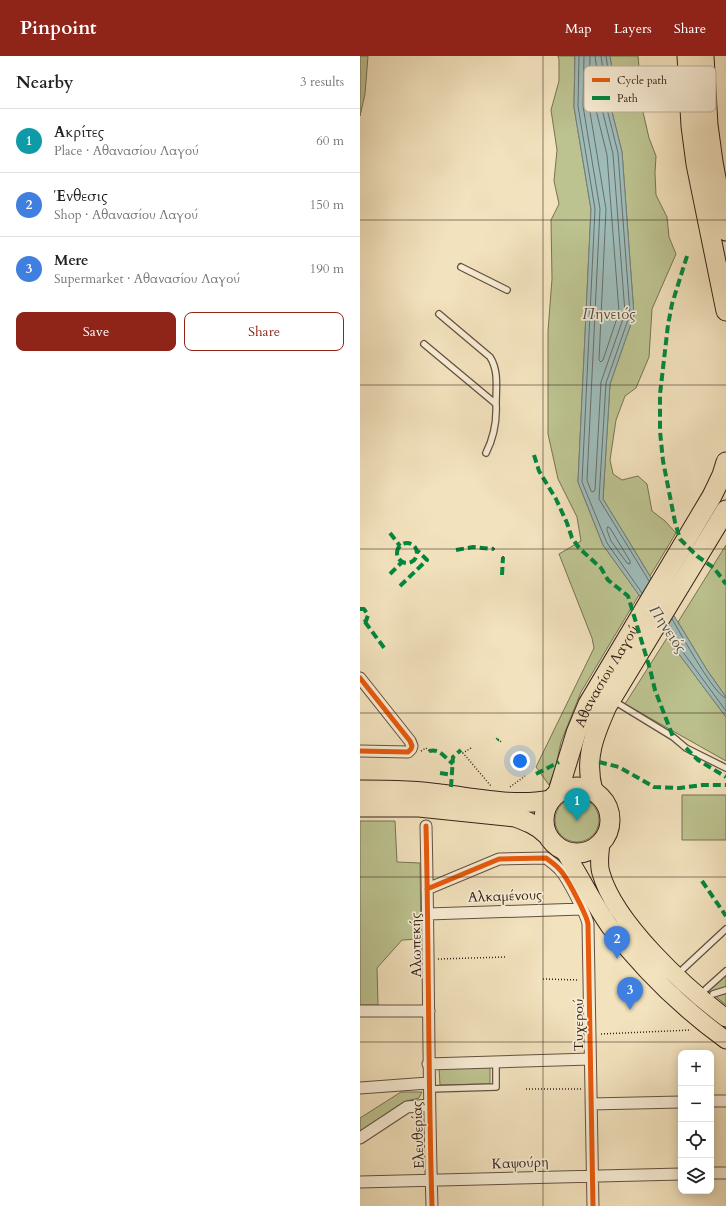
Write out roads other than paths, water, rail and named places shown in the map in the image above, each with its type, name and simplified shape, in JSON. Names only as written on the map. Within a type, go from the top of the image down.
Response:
[{"type":"highway","points":[[688,56],[688,66]]},
{"type":"highway","points":[[704,56],[705,66]]},
{"type":"highway","points":[[690,112],[696,164],[726,311]]},
{"type":"highway","points":[[707,112],[713,162],[726,231]]},
{"type":"highway","name":"Αθανασίου Λαγού","points":[[593,791],[589,770],[590,753],[610,696],[722,476],[726,462]]},
{"type":"highway","name":"Αθανασίου Λαγού","points":[[554,796],[579,723],[610,696],[726,510]]},
{"type":"highway","points":[[360,790],[438,794],[518,803],[534,803],[554,796],[574,786],[593,791],[604,801],[610,815],[608,831],[601,843],[583,852],[576,853],[564,850],[554,844],[542,829],[526,820],[515,817],[419,807],[360,807]]},
{"type":"highway","points":[[546,834],[543,817],[546,806],[554,796]]},
{"type":"main road","points":[[601,843],[599,859],[600,872],[610,894],[621,912],[666,966],[726,1018]]},
{"type":"main road","points":[[564,850],[607,921],[634,956],[662,986],[709,1028],[726,1040]]},
{"type":"street","points":[[360,678],[410,741],[412,746],[408,752],[360,751]]},
{"type":"street","name":"Αλωπεκής","points":[[426,826],[428,889],[428,1064]]},
{"type":"street","name":"Τυχερού","points":[[428,889],[499,859],[546,858],[561,871],[582,909],[588,924],[593,1206]]},
{"type":"street","name":"Αλκαμένους","points":[[428,914],[582,909]]},
{"type":"street","points":[[360,1011],[429,1011]]},
{"type":"street","points":[[428,1064],[590,1059]]},
{"type":"street","name":"Ελευθερίας","points":[[428,1064],[432,1206]]},
{"type":"street","points":[[360,1088],[428,1086]]},
{"type":"street","points":[[714,1101],[726,1101]]},
{"type":"street","points":[[591,1104],[678,1102]]},
{"type":"street","points":[[360,1138],[407,1107],[429,1105]]},
{"type":"street","points":[[714,1173],[726,1173]]},
{"type":"street","name":"Καψούρη","points":[[360,1182],[678,1174]]},
{"type":"lane","points":[[461,267],[507,290]]},
{"type":"lane","points":[[438,314],[490,357],[494,364],[496,377],[496,414],[494,435],[486,453]]},
{"type":"lane","points":[[424,344],[496,404]]},
{"type":"lane","points":[[610,696],[673,737],[686,748],[726,768]]},
{"type":"lane","points":[[683,969],[726,929]]},
{"type":"lane","points":[[706,989],[726,971]]},
{"type":"lane","points":[[713,994],[726,990]]},
{"type":"lane","points":[[428,1086],[496,1087],[496,1062]]},
{"type":"water","name":"Πηνειός","points":[[575,56],[610,56],[612,66],[584,66],[584,112],[612,112],[622,152],[634,315],[610,384],[603,499],[707,670],[726,697],[726,717],[667,638],[639,595],[603,545],[578,482],[591,209],[574,107]]},
{"type":"place","name":"Ακρίτες","points":[[577,821]]},
{"type":"place","name":"Ένθεσις","points":[[617,959]]},
{"type":"place","name":"Mere","points":[[630,1010]]}]
